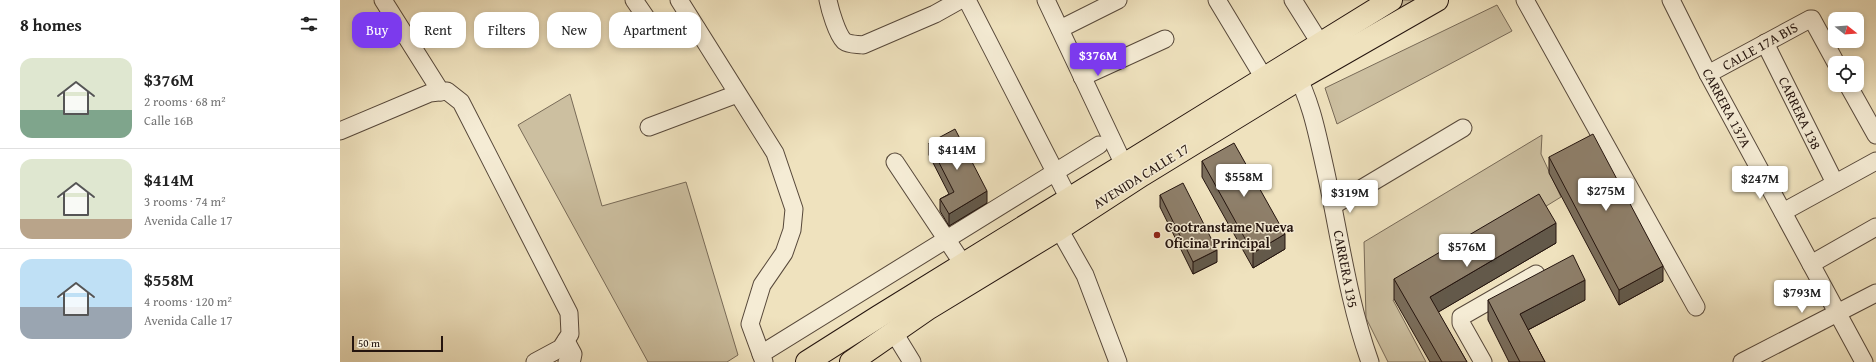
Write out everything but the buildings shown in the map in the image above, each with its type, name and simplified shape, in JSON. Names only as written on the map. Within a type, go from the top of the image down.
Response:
[{"type":"main road","name":"AVENIDA CALLE 17","points":[[807,362],[1264,78],[1295,70],[1320,43],[1391,0]]},
{"type":"main road","name":"AVENIDA CALLE 17","points":[[851,362],[893,331],[983,274],[1059,229],[1295,70],[1437,0]]},
{"type":"street","points":[[383,0],[441,92]]},
{"type":"street","points":[[634,0],[642,12]]},
{"type":"street","points":[[679,0],[686,12]]},
{"type":"street","points":[[828,0],[830,14],[844,41],[850,44],[863,45],[935,14],[960,0]]},
{"type":"street","points":[[967,0],[1069,199]]},
{"type":"street","points":[[1046,0],[1124,165]]},
{"type":"street","points":[[1060,29],[1118,0]]},
{"type":"street","points":[[1217,0],[1264,78]]},
{"type":"street","points":[[1293,0],[1320,43]]},
{"type":"street","points":[[1526,0],[1696,308]]},
{"type":"street","name":"CARRERA 137A","points":[[1672,0],[1708,74],[1864,362]]},
{"type":"street","name":"CALLE 17A BIS","points":[[1708,74],[1810,19],[1812,19],[1832,56]]},
{"type":"street","points":[[701,35],[775,153],[794,209],[792,230],[784,253],[762,285],[750,324],[762,358],[947,239],[1099,145]]},
{"type":"street","points":[[1082,77],[1165,39]]},
{"type":"street","name":"CARRERA 138","points":[[1766,43],[1835,183]]},
{"type":"street","name":"CARRERA 135","points":[[1295,70],[1312,111],[1334,205],[1352,304],[1370,362]]},
{"type":"street","points":[[340,131],[430,93],[447,91],[461,102],[569,313],[570,334],[566,341],[561,348],[535,362]]},
{"type":"street","points":[[1852,92],[1876,135]]},
{"type":"street","points":[[650,127],[738,94]]},
{"type":"street","points":[[1334,205],[1463,128]]},
{"type":"street","points":[[1783,212],[1876,161]]},
{"type":"street","points":[[895,162],[963,264]]},
{"type":"street","points":[[1811,264],[1876,227]]},
{"type":"street","points":[[1059,229],[1085,275],[1118,362]]},
{"type":"street","points":[[1483,362],[1461,323],[1461,317],[1536,274]]},
{"type":"street","points":[[1742,362],[1876,293]]},
{"type":"street","points":[[893,331],[912,362]]},
{"type":"street","points":[[566,341],[573,354],[572,359],[567,362]]},
{"type":"street","points":[[1869,362],[1876,358]]},
{"type":"shaded area","points":[[1400,0],[1414,0],[1357,34]]},
{"type":"shaded area","points":[[1497,5],[1512,31],[1337,124],[1325,88]]},
{"type":"shaded area","points":[[570,94],[602,206],[686,182],[738,355],[727,362],[648,362],[518,125]]},
{"type":"shaded area","points":[[1542,135],[1541,154],[1561,197],[1393,300],[1426,362],[1388,362],[1366,318],[1364,242]]},
{"type":"place","name":"Cootranstame Nueva Oficina Principal","points":[[1157,235]]}]
